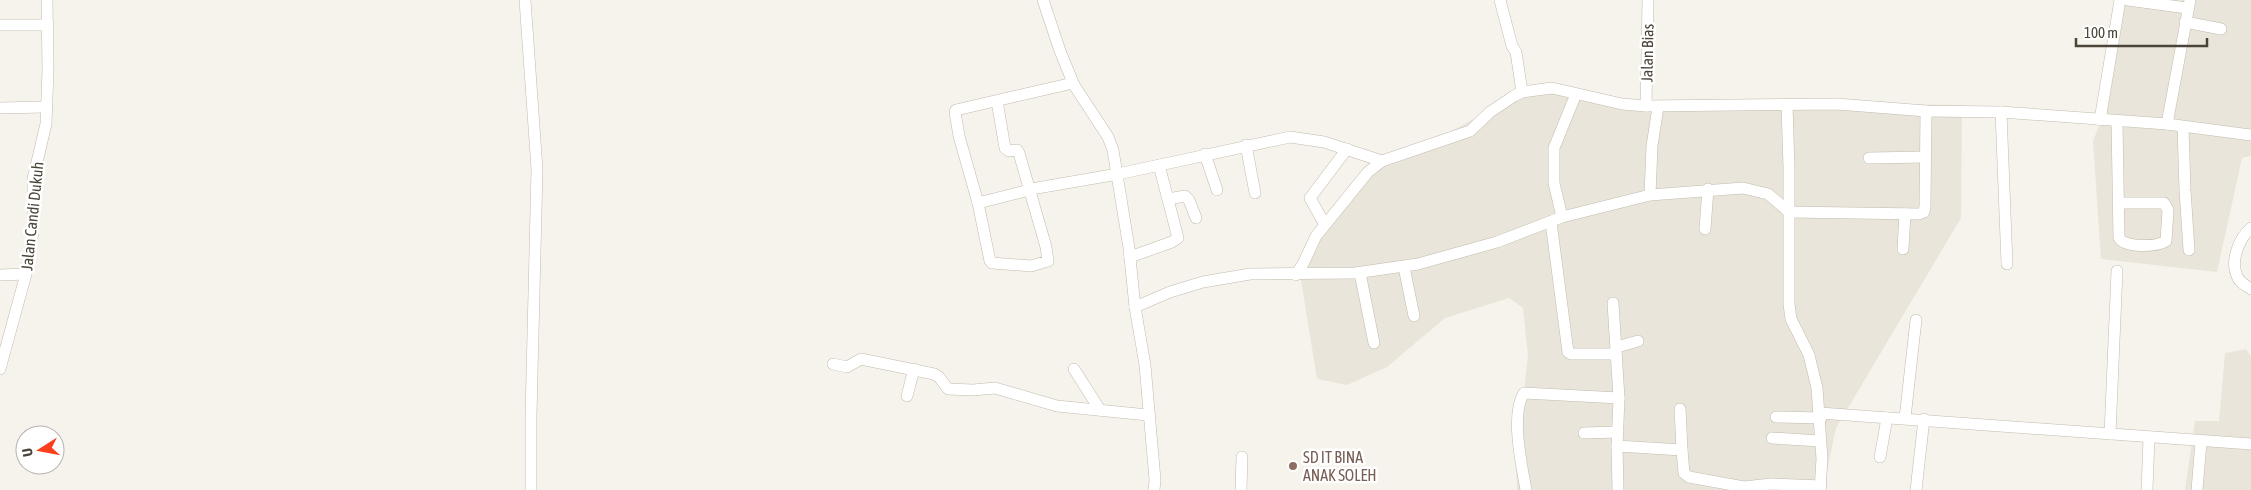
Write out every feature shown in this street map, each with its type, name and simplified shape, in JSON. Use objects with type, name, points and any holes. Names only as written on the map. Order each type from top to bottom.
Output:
[{"type":"street","name":"Jalan Candi Dukuh","points":[[0,369],[26,274],[33,232],[33,179],[46,124],[45,106],[48,70],[47,0]]},
{"type":"street","points":[[525,0],[538,169],[531,416],[531,490]]},
{"type":"street","points":[[1043,0],[1060,52],[1073,83],[1108,137],[1118,174],[1135,307],[1145,366],[1154,465],[1154,490]]},
{"type":"street","points":[[1500,0],[1512,46],[1516,52],[1522,92]]},
{"type":"street","name":"Jalan Bias","points":[[1648,0],[1652,106],[1650,195]]},
{"type":"street","points":[[2100,120],[2120,0]]},
{"type":"street","points":[[2128,0],[2189,4],[2167,124]]},
{"type":"street","points":[[2185,22],[2221,29]]},
{"type":"street","points":[[0,25],[48,25]]},
{"type":"street","points":[[997,101],[1005,148],[1008,151],[1017,150],[1019,152],[1048,256],[1046,263],[1038,265],[992,263],[990,261],[978,203],[959,136],[955,112],[997,101],[1073,83]]},
{"type":"street","points":[[1296,275],[1316,236],[1368,172],[1382,161],[1470,130],[1490,112],[1522,92],[1552,88],[1622,104],[1652,106],[1837,104],[1926,111],[2001,112],[2117,122],[2167,124],[2251,135]]},
{"type":"street","points":[[1576,94],[1554,148],[1556,219],[1568,352],[1571,354],[1617,351],[1638,341]]},
{"type":"street","points":[[1680,410],[1684,473],[1686,476],[1744,489],[1771,484],[1820,488],[1821,416],[1817,388],[1809,355],[1791,319],[1789,304],[1787,105]]},
{"type":"street","points":[[0,108],[45,106]]},
{"type":"street","points":[[1135,307],[1170,292],[1203,282],[1250,274],[1360,273],[1404,266],[1467,252],[1556,219],[1650,195],[1708,189],[1744,188],[1768,194],[1789,212],[1919,214],[1924,212],[1926,111]]},
{"type":"street","points":[[2001,112],[2007,264]]},
{"type":"street","points":[[2117,122],[2118,203],[2119,238],[2122,243],[2128,245],[2158,245],[2166,241],[2168,210],[2164,202],[2118,203]]},
{"type":"street","points":[[2183,127],[2189,250]]},
{"type":"street","points":[[978,203],[1029,190],[1118,174],[1290,137],[1324,142],[1382,161]]},
{"type":"street","points":[[1246,145],[1255,193]]},
{"type":"street","points":[[1325,225],[1310,198],[1347,149]]},
{"type":"street","points":[[1205,154],[1217,190]]},
{"type":"street","points":[[1869,158],[1925,157]]},
{"type":"street","points":[[1130,257],[1172,242],[1178,238],[1159,165]]},
{"type":"street","points":[[1705,229],[1708,189]]},
{"type":"street","points":[[1168,199],[1185,196],[1189,200],[1196,218]]},
{"type":"street","points":[[1903,249],[1905,214]]},
{"type":"street","points":[[2251,228],[2242,238],[2235,269],[2241,282],[2251,289]]},
{"type":"street","points":[[1404,266],[1414,316]]},
{"type":"street","points":[[2110,434],[2117,271]]},
{"type":"street","points":[[1360,273],[1374,343]]},
{"type":"street","points":[[0,275],[26,274]]},
{"type":"street","points":[[1612,303],[1619,398],[1618,490]]},
{"type":"street","points":[[1905,418],[1916,320]]},
{"type":"street","points":[[833,364],[847,366],[861,359],[914,369],[939,377],[948,389],[973,390],[996,388],[1057,406],[1148,415]]},
{"type":"street","points":[[907,396],[914,369]]},
{"type":"street","points":[[1074,369],[1100,410]]},
{"type":"street","points":[[1526,490],[1517,444],[1519,416],[1524,393],[1619,398]]},
{"type":"street","points":[[1776,417],[1821,416],[1924,419],[2201,442],[2251,444]]},
{"type":"street","points":[[1880,457],[1888,418]]},
{"type":"street","points":[[1916,490],[1924,419]]},
{"type":"street","points":[[1584,433],[1618,432]]},
{"type":"street","points":[[1772,438],[1820,441]]},
{"type":"street","points":[[2147,490],[2149,438]]},
{"type":"street","points":[[2197,490],[2201,442]]},
{"type":"street","points":[[1617,446],[1682,450]]},
{"type":"street","points":[[1241,490],[1242,457]]},
{"type":"shaded area","points":[[2124,0],[2251,0],[2251,156],[2242,158],[2217,272],[2101,259],[2093,141],[2101,121]]},
{"type":"shaded area","points":[[1538,84],[1627,100],[1962,105],[1961,218],[1836,428],[1823,490],[1517,490],[1516,467],[1528,355],[1523,308],[1509,298],[1445,318],[1387,367],[1347,385],[1317,379],[1301,280],[1314,247],[1372,175],[1384,164],[1404,157]]},
{"type":"shaded area","points":[[2246,349],[2251,357],[2251,490],[2185,490],[2195,421],[2219,421],[2225,353]]},
{"type":"place","name":"SD IT BINA ANAK SOLEH","points":[[1293,466]]}]
